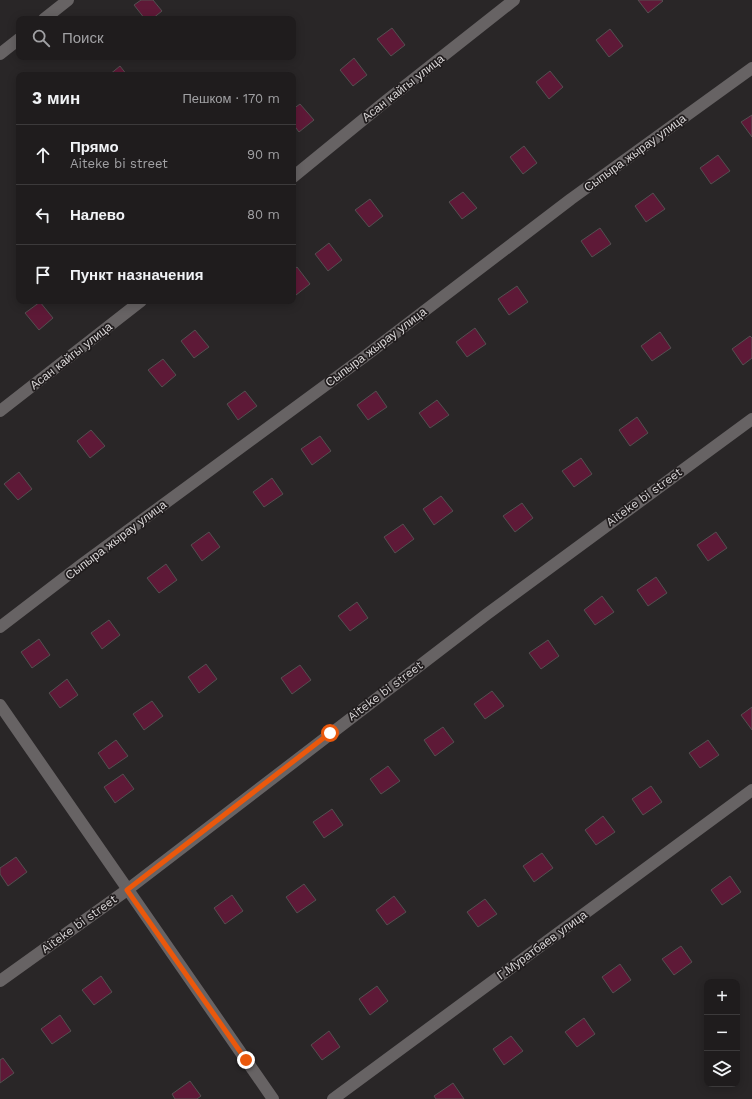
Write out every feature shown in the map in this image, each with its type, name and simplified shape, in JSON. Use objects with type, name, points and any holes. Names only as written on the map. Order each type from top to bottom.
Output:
[{"type":"street","points":[[48,16],[68,0]]},
{"type":"street","name":"Асан кайгы улица","points":[[296,175],[514,0]]},
{"type":"street","points":[[0,54],[16,41]]},
{"type":"street","name":"Сыпыра жырау улица","points":[[0,627],[93,556],[364,357],[571,200],[752,68]]},
{"type":"street","name":"Асан кайгы улица","points":[[0,411],[137,304]]},
{"type":"street","name":"Aiteke bi street","points":[[0,980],[127,890],[487,614],[752,419]]},
{"type":"street","points":[[0,705],[273,1099]]},
{"type":"street","name":"Г.Муратбаев улица","points":[[333,1099],[752,790]]},
{"type":"building","points":[[141,0],[153,0],[162,11],[156,16],[143,16],[134,5]]},
{"type":"building","points":[[638,0],[662,0],[663,1],[648,13]]},
{"type":"building","points":[[392,28],[405,45],[391,56],[377,39]]},
{"type":"building","points":[[610,29],[623,46],[609,57],[596,40]]},
{"type":"building","points":[[354,58],[367,75],[353,86],[340,70]]},
{"type":"building","points":[[120,66],[125,72],[113,72]]},
{"type":"building","points":[[550,71],[563,87],[549,99],[536,82]]},
{"type":"building","points":[[300,104],[314,120],[299,132],[296,128],[296,107]]},
{"type":"building","points":[[752,115],[752,137],[741,122]]},
{"type":"building","points":[[524,146],[537,163],[523,174],[510,157]]},
{"type":"building","points":[[718,155],[730,171],[711,184],[700,168]]},
{"type":"building","points":[[463,192],[477,208],[462,219],[449,202]]},
{"type":"building","points":[[653,193],[665,209],[646,222],[635,206]]},
{"type":"building","points":[[370,199],[383,216],[369,227],[355,210]]},
{"type":"building","points":[[600,228],[611,244],[592,257],[581,241]]},
{"type":"building","points":[[329,243],[342,260],[328,271],[315,254]]},
{"type":"building","points":[[297,267],[310,284],[296,295]]},
{"type":"building","points":[[517,286],[528,302],[509,315],[498,299]]},
{"type":"building","points":[[37,304],[42,304],[53,318],[39,330],[25,313]]},
{"type":"building","points":[[475,328],[486,344],[467,357],[456,342]]},
{"type":"building","points":[[195,330],[209,347],[194,358],[181,341]]},
{"type":"building","points":[[660,332],[671,348],[652,361],[641,346]]},
{"type":"building","points":[[750,336],[752,338],[752,358],[743,365],[732,349]]},
{"type":"building","points":[[163,359],[176,375],[162,387],[148,370]]},
{"type":"building","points":[[245,391],[257,406],[238,420],[227,404]]},
{"type":"building","points":[[376,391],[387,407],[368,420],[357,405]]},
{"type":"building","points":[[437,400],[449,415],[430,428],[419,413]]},
{"type":"building","points":[[637,417],[648,433],[630,446],[619,430]]},
{"type":"building","points":[[91,430],[105,446],[90,458],[77,441]]},
{"type":"building","points":[[320,436],[331,451],[312,465],[301,449]]},
{"type":"building","points":[[581,458],[592,474],[574,487],[562,471]]},
{"type":"building","points":[[19,472],[32,489],[18,500],[4,484]]},
{"type":"building","points":[[272,478],[283,494],[264,507],[253,492]]},
{"type":"building","points":[[441,496],[453,511],[434,525],[423,509]]},
{"type":"building","points":[[522,503],[533,518],[515,532],[503,516]]},
{"type":"building","points":[[403,524],[414,539],[395,553],[384,537]]},
{"type":"building","points":[[209,532],[220,547],[202,561],[191,545]]},
{"type":"building","points":[[716,532],[727,548],[708,561],[697,545]]},
{"type":"building","points":[[166,564],[177,580],[159,593],[147,578]]},
{"type":"building","points":[[656,577],[667,593],[648,606],[637,590]]},
{"type":"building","points":[[602,596],[614,612],[595,625],[584,610]]},
{"type":"building","points":[[357,602],[368,618],[350,631],[338,616]]},
{"type":"building","points":[[109,620],[120,635],[102,649],[91,633]]},
{"type":"building","points":[[39,639],[50,655],[32,668],[21,652]]},
{"type":"building","points":[[548,640],[559,656],[541,669],[529,653]]},
{"type":"building","points":[[206,664],[217,679],[199,693],[188,677]]},
{"type":"building","points":[[300,665],[311,680],[292,694],[281,678]]},
{"type":"building","points":[[67,679],[78,695],[60,708],[49,693]]},
{"type":"building","points":[[492,691],[504,706],[485,719],[474,704]]},
{"type":"building","points":[[152,701],[163,716],[144,730],[133,714]]},
{"type":"building","points":[[752,707],[752,730],[741,715]]},
{"type":"building","points":[[443,727],[454,742],[435,756],[424,740]]},
{"type":"building","points":[[116,740],[128,756],[109,769],[98,753]]},
{"type":"building","points":[[708,740],[719,755],[700,768],[689,753]]},
{"type":"building","points":[[388,766],[400,781],[381,794],[370,779]]},
{"type":"building","points":[[123,774],[134,789],[115,803],[104,787]]},
{"type":"building","points":[[651,786],[662,802],[643,815],[632,799]]},
{"type":"building","points":[[332,809],[343,825],[324,838],[313,822]]},
{"type":"building","points":[[603,816],[615,832],[596,845],[585,830]]},
{"type":"building","points":[[542,853],[553,868],[534,882],[523,866]]},
{"type":"building","points":[[16,857],[27,872],[8,886],[0,874],[0,868]]},
{"type":"building","points":[[730,876],[741,892],[722,905],[711,890]]},
{"type":"building","points":[[304,884],[316,900],[297,913],[286,897]]},
{"type":"building","points":[[232,895],[243,911],[225,924],[214,908]]},
{"type":"building","points":[[394,896],[406,912],[387,925],[376,910]]},
{"type":"building","points":[[485,899],[497,914],[478,927],[467,912]]},
{"type":"building","points":[[681,946],[692,962],[674,975],[662,959]]},
{"type":"building","points":[[620,964],[631,980],[613,993],[602,977]]},
{"type":"building","points":[[101,976],[112,992],[94,1005],[82,990]]},
{"type":"building","points":[[377,986],[388,1001],[370,1015],[359,999]]},
{"type":"building","points":[[60,1015],[71,1031],[52,1044],[41,1029]]},
{"type":"building","points":[[584,1018],[595,1034],[577,1047],[565,1032]]},
{"type":"building","points":[[329,1031],[340,1047],[322,1060],[311,1045]]},
{"type":"building","points":[[511,1036],[523,1051],[504,1065],[493,1049]]},
{"type":"building","points":[[3,1058],[14,1073],[0,1083],[0,1060]]},
{"type":"building","points":[[190,1081],[201,1096],[197,1099],[175,1099],[172,1094]]},
{"type":"building","points":[[453,1083],[464,1099],[436,1099],[434,1096]]},
{"type":"route","points":[[246,1060],[127,890],[330,733]]}]
